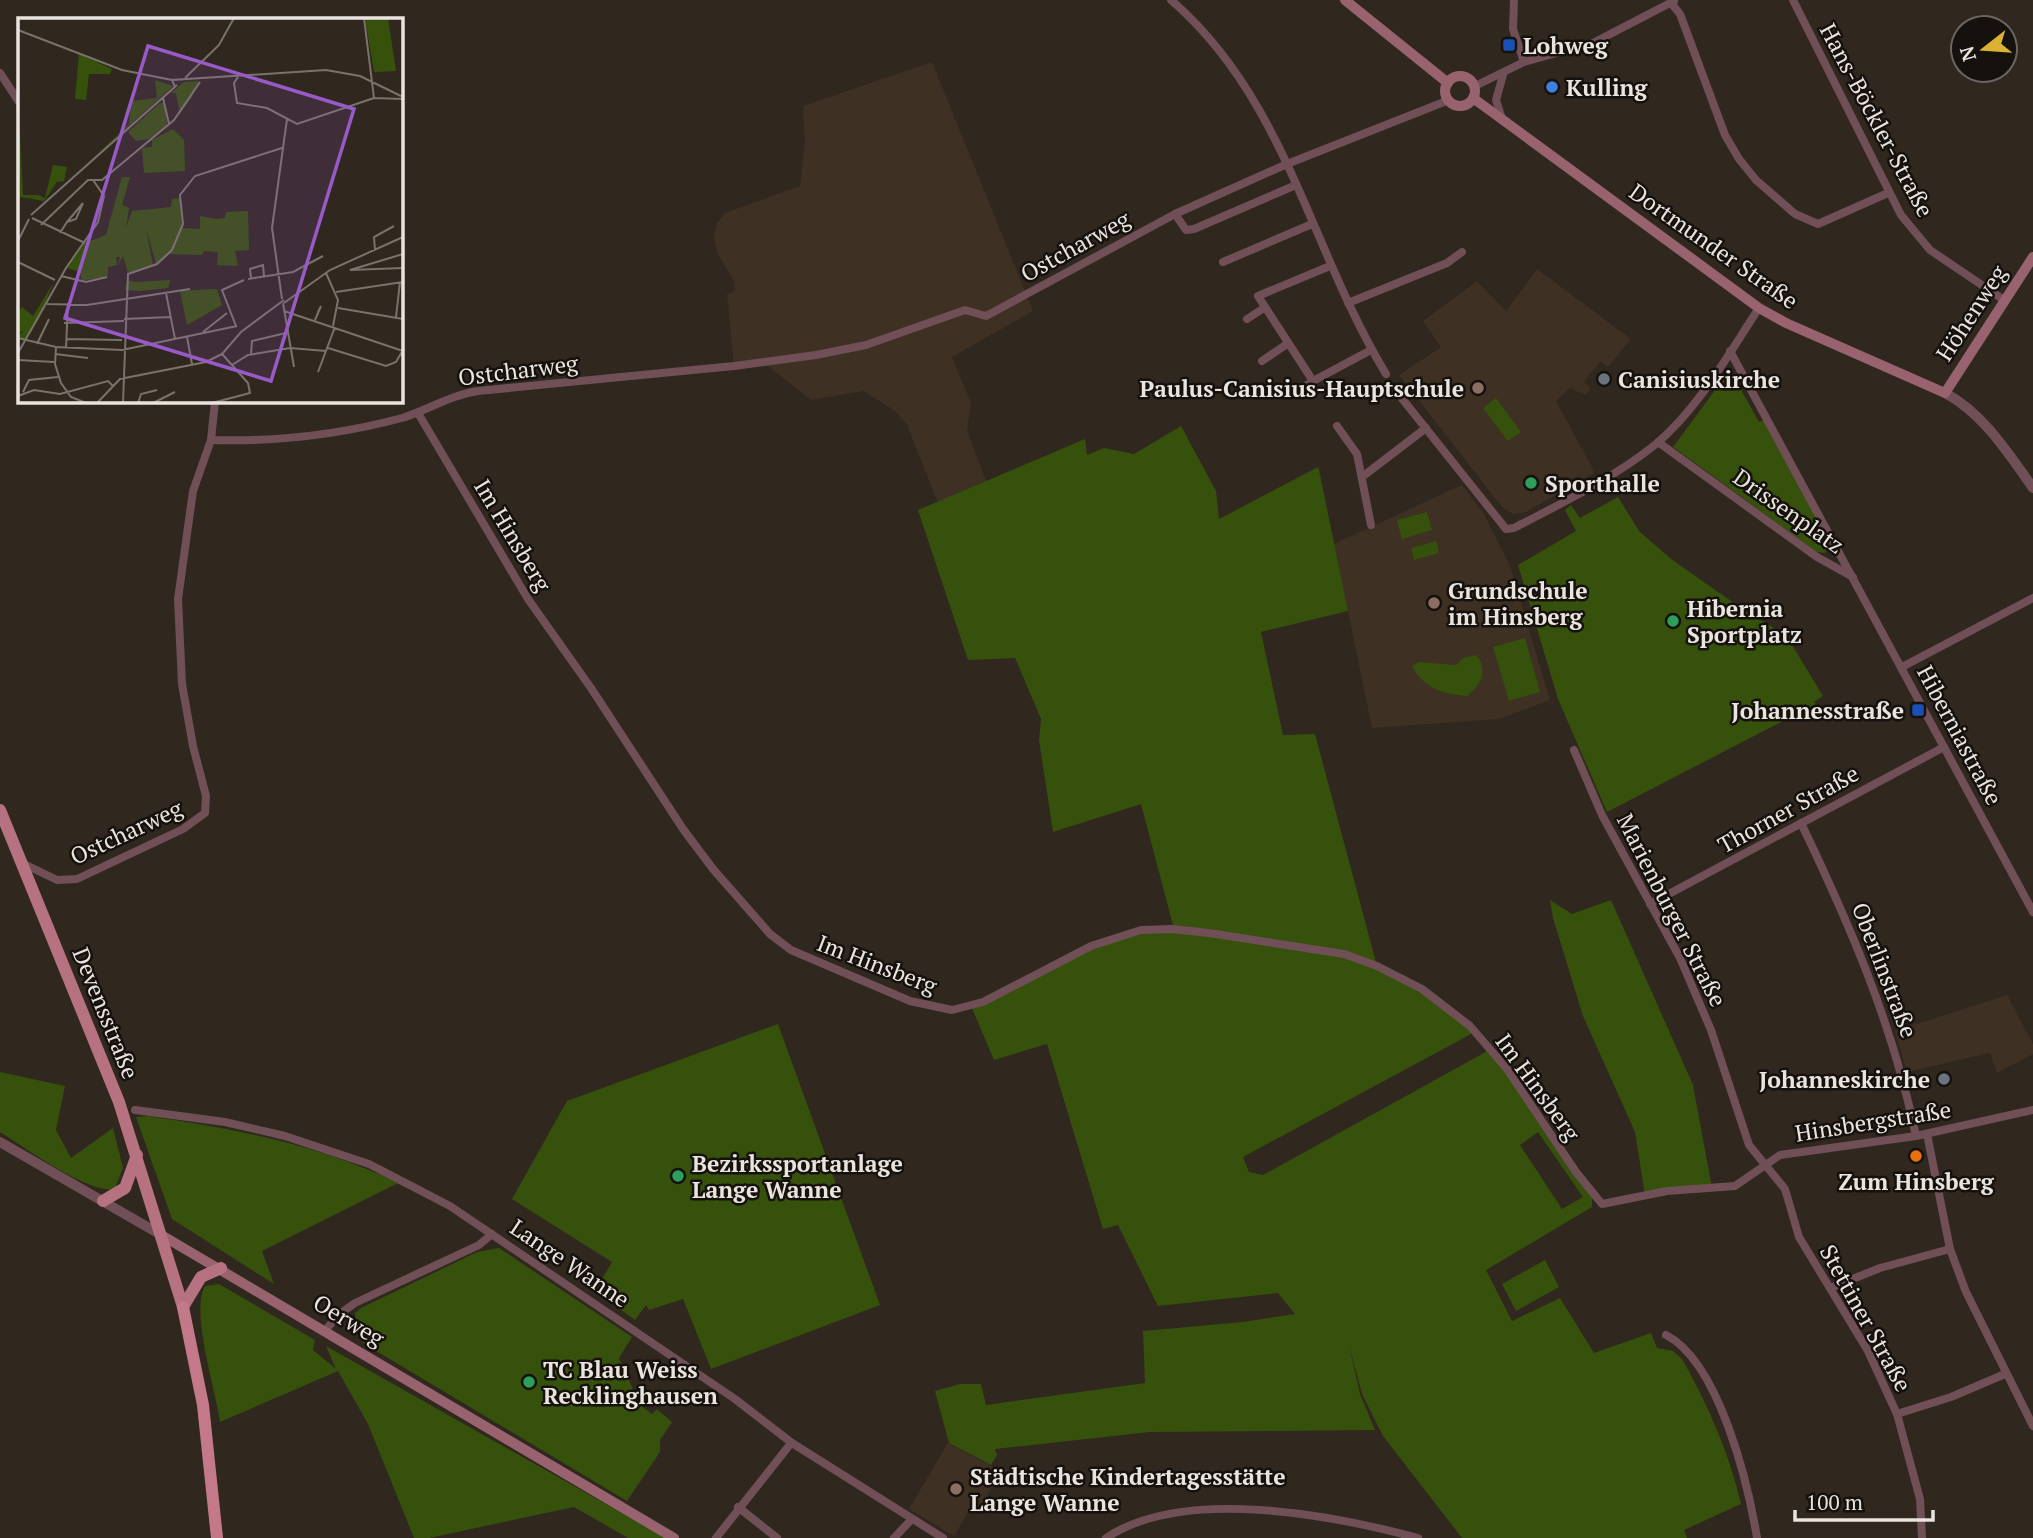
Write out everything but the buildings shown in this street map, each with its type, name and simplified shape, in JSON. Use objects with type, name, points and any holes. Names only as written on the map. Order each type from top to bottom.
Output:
[{"type":"highway","points":[[183,1307],[203,1405],[216,1538]]},
{"type":"main road","points":[[1345,0],[1448,83]]},
{"type":"main road","points":[[1462,76],[1475,86],[1473,98],[1462,105],[1449,100],[1446,94],[1448,83],[1462,76]]},
{"type":"main road","name":"Dortmunder Straße","points":[[1473,98],[1759,308],[1786,323],[1945,393]]},
{"type":"main road","name":"Höhenweg","points":[[1945,393],[2033,257]]},
{"type":"main road","name":"Devensstraße","points":[[0,810],[87,1020],[137,1155],[183,1307]]},
{"type":"main road","points":[[103,1201],[125,1188],[137,1155]]},
{"type":"main road","name":"Oerweg","points":[[163,1236],[674,1538]]},
{"type":"main road","points":[[183,1307],[201,1277],[221,1268]]},
{"type":"street","points":[[1171,0],[1213,41],[1243,79],[1287,164],[1330,266],[1371,350],[1386,374]]},
{"type":"street","points":[[1514,0],[1513,29],[1524,62]]},
{"type":"street","name":"Hans-Böckler-Straße","points":[[1793,0],[1901,215],[1930,250],[2004,300]]},
{"type":"street","points":[[1475,86],[1503,75],[1524,62],[1593,43],[1673,1],[1687,30],[1725,135],[1756,180],[1796,214],[1818,224],[1888,193]]},
{"type":"street","points":[[0,73],[18,100]]},
{"type":"street","points":[[1503,75],[1496,100],[1503,122]]},
{"type":"street","name":"Ostcharweg","points":[[22,863],[57,880],[77,879],[183,829],[205,813],[206,796],[193,746],[182,684],[177,610],[193,491],[211,440],[252,440],[335,431],[418,413],[463,393],[734,366],[816,355],[866,345],[965,310],[986,316],[1175,214],[1287,164],[1449,100]]},
{"type":"street","points":[[1175,214],[1186,230],[1194,229],[1296,185]]},
{"type":"street","points":[[1223,262],[1312,224]]},
{"type":"street","points":[[1348,303],[1447,263],[1462,252]]},
{"type":"street","points":[[1313,381],[1258,296],[1330,266]]},
{"type":"street","points":[[1247,319],[1264,308]]},
{"type":"street","points":[[1400,396],[1506,528],[1514,528],[1623,468],[1658,442],[1692,405],[1759,308]]},
{"type":"street","points":[[1262,361],[1287,344]]},
{"type":"street","points":[[1293,394],[1371,350]]},
{"type":"street","name":"Drissenplatz","points":[[1730,351],[1853,577]]},
{"type":"street","name":"Dortmunder Straße","points":[[1945,393],[1956,399],[1985,426],[2033,488]]},
{"type":"street","points":[[211,440],[215,402]]},
{"type":"street","name":"Im Hinsberg","points":[[418,413],[528,599],[591,688],[683,829],[746,906],[791,950],[910,1001],[952,1010],[983,1002],[1091,946],[1141,930],[1172,929],[1209,933],[1344,954],[1377,966],[1422,989],[1470,1026],[1507,1069],[1546,1129],[1602,1204]]},
{"type":"street","points":[[1337,426],[1357,454],[1371,525]]},
{"type":"street","points":[[1362,477],[1426,428]]},
{"type":"street","name":"Drissenplatz","points":[[1658,442],[1817,557],[1853,577]]},
{"type":"street","name":"Hiberniastraße","points":[[1853,577],[2033,912]]},
{"type":"street","points":[[1902,667],[2033,598]]},
{"type":"street","name":"Thorner Straße","points":[[1650,904],[1944,747]]},
{"type":"street","name":"Marienburger Straße","points":[[1574,750],[1602,815],[1680,958],[1711,1030],[1749,1145],[1766,1165]]},
{"type":"street","name":"Oberlinstraße","points":[[1801,823],[1875,989],[1897,1052],[1916,1136]]},
{"type":"street","name":"Lange Wanne","points":[[135,1110],[225,1122],[285,1136],[357,1160],[450,1206],[734,1399],[792,1443],[943,1538]]},
{"type":"street","name":"Hinsbergstraße","points":[[1602,1204],[1667,1191],[1735,1186],[1780,1155],[1916,1136],[2033,1110]]},
{"type":"street","points":[[1927,1134],[1950,1249],[1966,1292],[2033,1426]]},
{"type":"street","name":"Oerweg","points":[[0,1142],[163,1236]]},
{"type":"street","name":"Stettiner Straße","points":[[1766,1165],[1785,1189],[1799,1237],[1868,1351],[1897,1415],[1920,1499],[1922,1538]]},
{"type":"street","points":[[325,1331],[337,1316],[355,1303],[479,1245],[492,1234]]},
{"type":"street","points":[[1830,1288],[1880,1268],[1950,1249]]},
{"type":"street","points":[[1665,1335],[1677,1341],[1690,1355],[1728,1427],[1743,1470],[1757,1538]]},
{"type":"street","points":[[1897,1415],[1951,1397],[2005,1374]]},
{"type":"street","points":[[716,1538],[788,1447]]},
{"type":"street","points":[[738,1507],[778,1538]]},
{"type":"street","points":[[1106,1538],[1120,1529],[1172,1513],[1223,1510],[1306,1514],[1418,1538]]},
{"type":"street","points":[[894,1538],[912,1519]]},
{"type":"shaded area","points":[[932,62],[1033,311],[952,357],[971,403],[967,431],[987,483],[938,503],[907,425],[895,411],[864,391],[811,400],[764,363],[734,366],[727,294],[734,292],[735,283],[717,252],[714,235],[717,223],[725,213],[800,186],[805,144],[803,106]]},
{"type":"shaded area","name":"Paulus-Canisius-Hauptschule","points":[[1537,269],[1631,339],[1608,367],[1601,361],[1589,375],[1584,382],[1591,389],[1585,395],[1570,388],[1556,401],[1595,473],[1526,512],[1513,514],[1502,507],[1399,375],[1441,347],[1423,321],[1477,281],[1506,311]]},
{"type":"shaded area","name":"Grundschule im Hinsberg","points":[[1462,485],[1484,514],[1510,566],[1550,700],[1499,719],[1372,728],[1334,544]]},
{"type":"shaded area","points":[[2007,995],[2033,1044],[2033,1054],[1997,1073],[1990,1053],[1907,1072],[1895,1031]]},
{"type":"shaded area","name":"Städtische Kindertagesstätte Lange Wanne","points":[[948,1443],[1001,1471],[978,1511],[971,1507],[954,1536],[909,1509]]},
{"type":"green space","points":[[1730,370],[1759,422],[1764,420],[1830,543],[1825,553],[1817,552],[1673,447]]},
{"type":"green space","points":[[1496,398],[1521,432],[1508,441],[1483,408]]},
{"type":"green space","points":[[1181,426],[1216,491],[1219,519],[1318,467],[1348,611],[1261,632],[1283,735],[1315,734],[1377,966],[1422,989],[1473,1033],[1243,1157],[1249,1172],[1263,1175],[1491,1049],[1592,1192],[1592,1207],[1486,1270],[1512,1321],[1560,1298],[1594,1353],[1651,1333],[1657,1348],[1673,1351],[1682,1359],[1717,1429],[1741,1504],[1684,1530],[1687,1538],[1462,1538],[1383,1436],[1362,1394],[1349,1345],[1360,1394],[1375,1430],[1150,1432],[995,1449],[997,1455],[991,1465],[949,1443],[935,1391],[960,1384],[981,1384],[986,1405],[1145,1383],[1143,1331],[1243,1322],[1295,1314],[1278,1293],[1158,1306],[1118,1225],[1103,1229],[1047,1044],[994,1060],[971,1006],[1122,935],[1174,929],[1141,804],[1053,832],[1039,740],[1041,719],[1015,658],[968,660],[918,510],[1085,439],[1087,455],[1104,448],[1134,454]],"holes":[[[1538,1132],[1583,1197],[1562,1209],[1520,1145]]]},
{"type":"green space","name":"Hibernia Sportplatz","points":[[1618,497],[1639,531],[1671,559],[1744,610],[1786,635],[1823,696],[1814,702],[1816,704],[1607,812],[1558,699],[1518,565],[1576,531],[1565,510],[1571,505],[1580,518]]},
{"type":"green space","points":[[1427,512],[1432,530],[1402,539],[1397,520]]},
{"type":"green space","points":[[1436,541],[1439,553],[1414,560],[1411,548]]},
{"type":"green space","points":[[1525,638],[1540,692],[1509,701],[1493,647]]},
{"type":"green space","points":[[1476,655],[1482,666],[1482,677],[1467,696],[1435,689],[1422,680],[1412,666],[1419,662],[1456,665],[1463,658]]},
{"type":"green space","points":[[1550,900],[1572,914],[1611,900],[1693,1085],[1712,1188],[1645,1195],[1635,1132],[1583,1016]]},
{"type":"green space","name":"Bezirkssportanlage Lange Wanne","points":[[778,1024],[880,1305],[711,1369],[683,1299],[649,1310],[646,1305],[635,1320],[595,1291],[612,1262],[512,1199],[567,1101]]},
{"type":"green space","points":[[0,1072],[65,1086],[56,1130],[71,1158],[113,1128],[123,1168],[116,1186],[118,1189],[106,1189],[75,1178],[0,1132]]},
{"type":"green space","points":[[147,1116],[211,1126],[307,1148],[398,1183],[262,1251],[274,1284],[172,1219],[136,1117]]},
{"type":"green space","name":"TC Blau Weiss Recklinghausen","points":[[499,1248],[632,1337],[619,1358],[640,1405],[652,1414],[657,1409],[672,1422],[660,1440],[660,1452],[627,1501],[363,1343],[356,1327],[355,1313],[361,1308],[477,1252]]},
{"type":"green space","points":[[1545,1260],[1559,1287],[1516,1311],[1502,1284]]},
{"type":"green space","points":[[219,1284],[315,1340],[313,1350],[336,1369],[326,1346],[666,1538],[628,1538],[574,1507],[429,1538],[414,1538],[368,1424],[338,1371],[220,1422],[200,1314],[205,1286]]},
{"type":"place","name":"Lohweg","points":[[1509,45]]},
{"type":"place","name":"Kulling","points":[[1552,87]]},
{"type":"place","name":"Canisiuskirche","points":[[1604,379]]},
{"type":"place","name":"Paulus-Canisius-Hauptschule","points":[[1478,388]]},
{"type":"place","name":"Sporthalle","points":[[1531,483]]},
{"type":"place","name":"Grundschule im Hinsberg","points":[[1434,603]]},
{"type":"place","name":"Hibernia Sportplatz","points":[[1673,621]]},
{"type":"place","name":"Johannesstraße","points":[[1918,710]]},
{"type":"place","name":"Johanneskirche","points":[[1944,1079]]},
{"type":"place","name":"Zum Hinsberg","points":[[1916,1156]]},
{"type":"place","name":"Bezirkssportanlage Lange Wanne","points":[[678,1176]]},
{"type":"place","name":"TC Blau Weiss Recklinghausen","points":[[529,1382]]},
{"type":"place","name":"Städtische Kindertagesstätte Lange Wanne","points":[[956,1489]]}]
